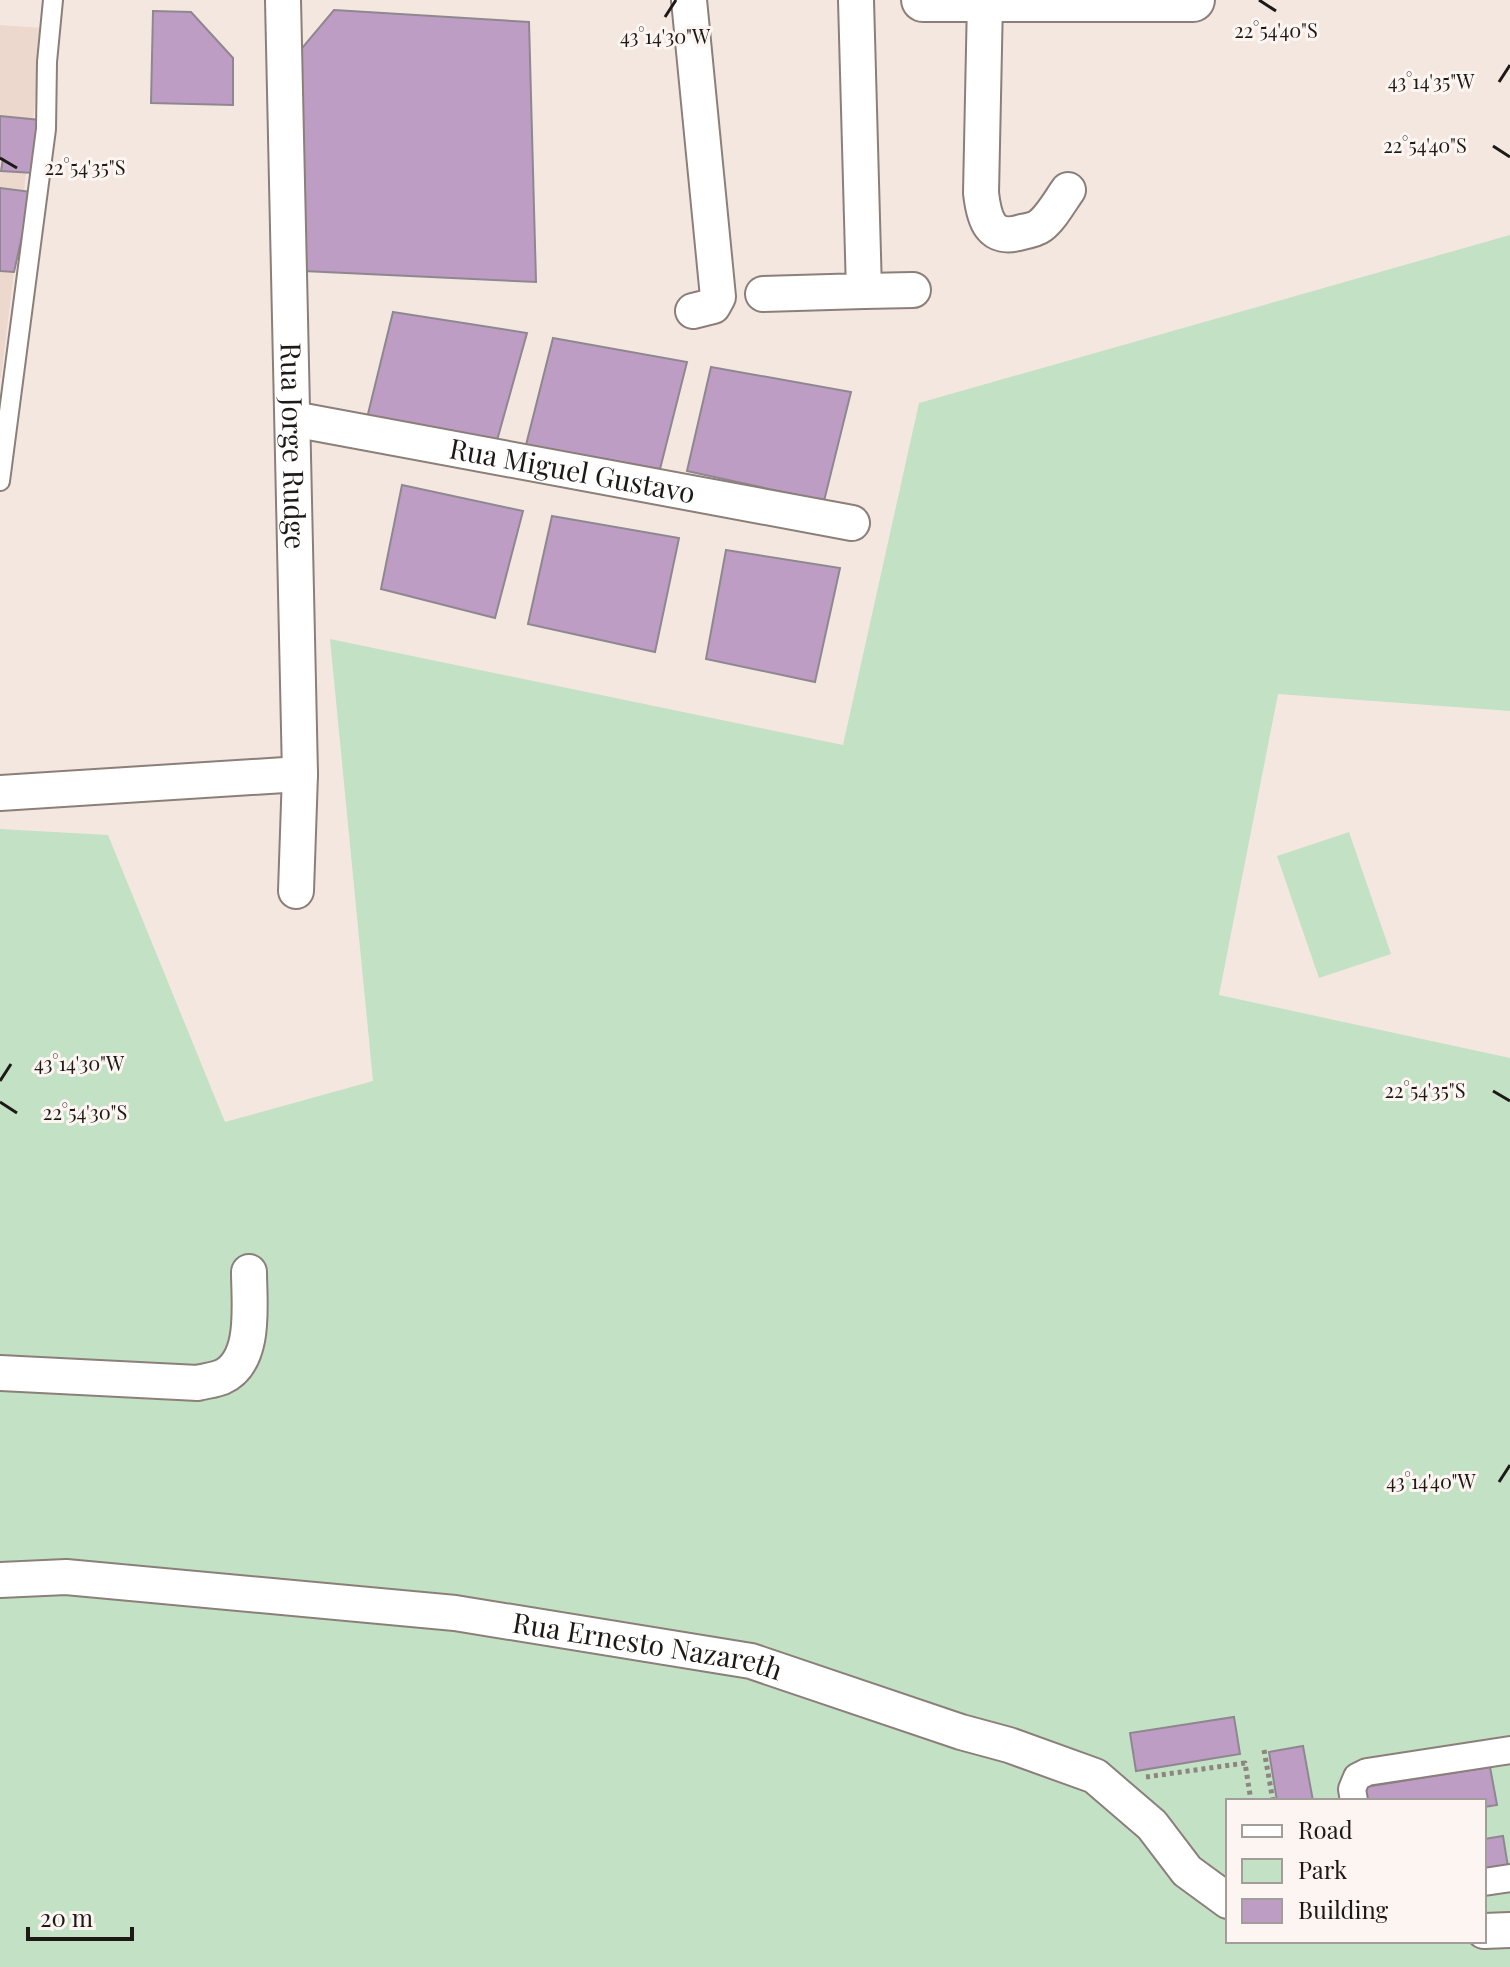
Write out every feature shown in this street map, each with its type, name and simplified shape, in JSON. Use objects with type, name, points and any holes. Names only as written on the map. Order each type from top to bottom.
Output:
[{"type":"street","name":"Rua Jorge Rudge","points":[[283,0],[300,774],[296,891]]},
{"type":"street","points":[[689,0],[718,297],[713,306],[693,311]]},
{"type":"street","points":[[856,0],[864,291]]},
{"type":"street","points":[[923,0],[1193,0]]},
{"type":"street","points":[[985,1],[981,193],[984,216],[992,229],[1005,235],[1020,233],[1041,226],[1068,190]]},
{"type":"street","points":[[763,294],[913,290]]},
{"type":"street","name":"Rua Miguel Gustavo","points":[[293,419],[852,523]]},
{"type":"street","points":[[0,793],[300,774]]},
{"type":"street","points":[[0,1373],[198,1383],[225,1376],[241,1357],[250,1334],[249,1272]]},
{"type":"street","name":"Rua Ernesto Nazareth","points":[[0,1580],[80,1578],[455,1613],[751,1661],[1095,1776],[1152,1825],[1187,1871],[1226,1900]]},
{"type":"street","points":[[1354,1799],[1352,1789],[1357,1777],[1367,1772],[1509,1756]]},
{"type":"street","points":[[1486,1882],[1510,1878]]},
{"type":"street","points":[[1486,1931],[1510,1930]]},
{"type":"lane","points":[[0,481],[46,129],[47,62],[53,0]]},
{"type":"path","points":[[1264,1750],[1273,1799]]},
{"type":"path","points":[[1137,1778],[1245,1763],[1251,1799]]},
{"type":"shaded area","points":[[0,25],[44,28],[1,378],[0,378]]},
{"type":"green space","points":[[1510,235],[1510,711],[1278,694],[1219,995],[1510,1058],[1510,1967],[0,1967],[0,829],[108,835],[225,1122],[373,1081],[330,639],[843,745],[919,403]]},
{"type":"green space","points":[[1349,832],[1391,954],[1319,978],[1277,856]]},
{"type":"building","points":[[334,10],[529,22],[536,282],[304,271],[297,54]]},
{"type":"building","points":[[153,11],[191,12],[233,58],[233,105],[151,103]]},
{"type":"building","points":[[0,116],[40,120],[34,173],[1,171]]},
{"type":"building","points":[[0,188],[32,192],[14,272],[0,271]]},
{"type":"building","points":[[393,312],[527,333],[496,444],[367,418]]},
{"type":"building","points":[[553,338],[687,362],[660,469],[526,445]]},
{"type":"building","points":[[711,367],[851,392],[824,501],[687,471]]},
{"type":"building","points":[[402,485],[523,511],[495,618],[381,589]]},
{"type":"building","points":[[552,516],[679,538],[655,652],[528,624]]},
{"type":"building","points":[[726,550],[840,568],[815,682],[706,659]]},
{"type":"building","points":[[1234,1717],[1240,1754],[1136,1771],[1130,1733]]},
{"type":"building","points":[[1303,1746],[1313,1799],[1277,1799],[1269,1752]]},
{"type":"building","points":[[1490,1767],[1497,1805],[1486,1807],[1486,1799],[1367,1799],[1365,1787]]},
{"type":"building","points":[[1503,1836],[1509,1873],[1486,1877],[1486,1839]]}]
